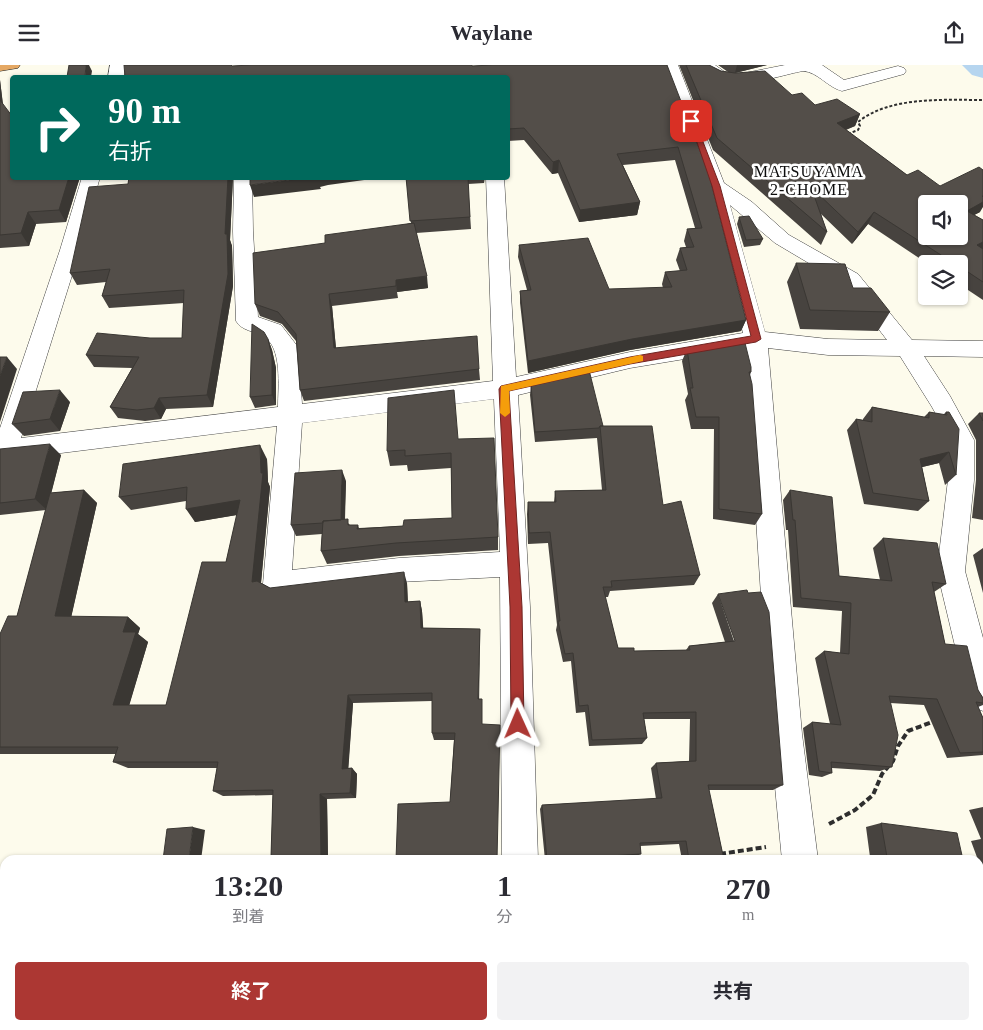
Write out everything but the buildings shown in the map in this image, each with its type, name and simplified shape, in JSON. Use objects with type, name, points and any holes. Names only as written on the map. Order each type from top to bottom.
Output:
[{"type":"highway","points":[[0,66],[12,65]]},
{"type":"street","points":[[670,65],[716,186],[756,339],[786,734],[799,851]]},
{"type":"street","points":[[704,65],[725,79],[735,80],[803,66],[814,67],[842,86],[898,71]]},
{"type":"street","points":[[90,180],[70,250],[3,450],[504,389],[630,360],[756,339],[828,347],[983,349]]},
{"type":"street","points":[[243,180],[241,215],[246,269],[247,321],[273,331],[286,347],[290,377],[290,414],[277,584],[399,570],[513,563]]},
{"type":"street","points":[[495,180],[513,563],[520,855]]},
{"type":"street","points":[[716,186],[745,206],[782,239],[852,279],[907,349],[942,402],[962,440],[961,480],[951,571],[983,697]]},
{"type":"path","points":[[843,136],[858,129],[860,126],[858,122],[863,116],[900,105],[940,99],[983,100]]},
{"type":"path","points":[[712,855],[799,851],[873,795],[882,774],[893,761],[898,746],[908,731],[937,720]]},
{"type":"waterway","points":[[977,65],[983,69]]},
{"type":"slow traffic","points":[[505,413],[504,389],[640,358]]},
{"type":"district","name":"MATSUYAMA 2-CHOME","points":[[809,180]]},
{"type":"route","points":[[518,724],[516,607],[504,389],[630,360],[756,339],[716,186],[691,121]]}]
